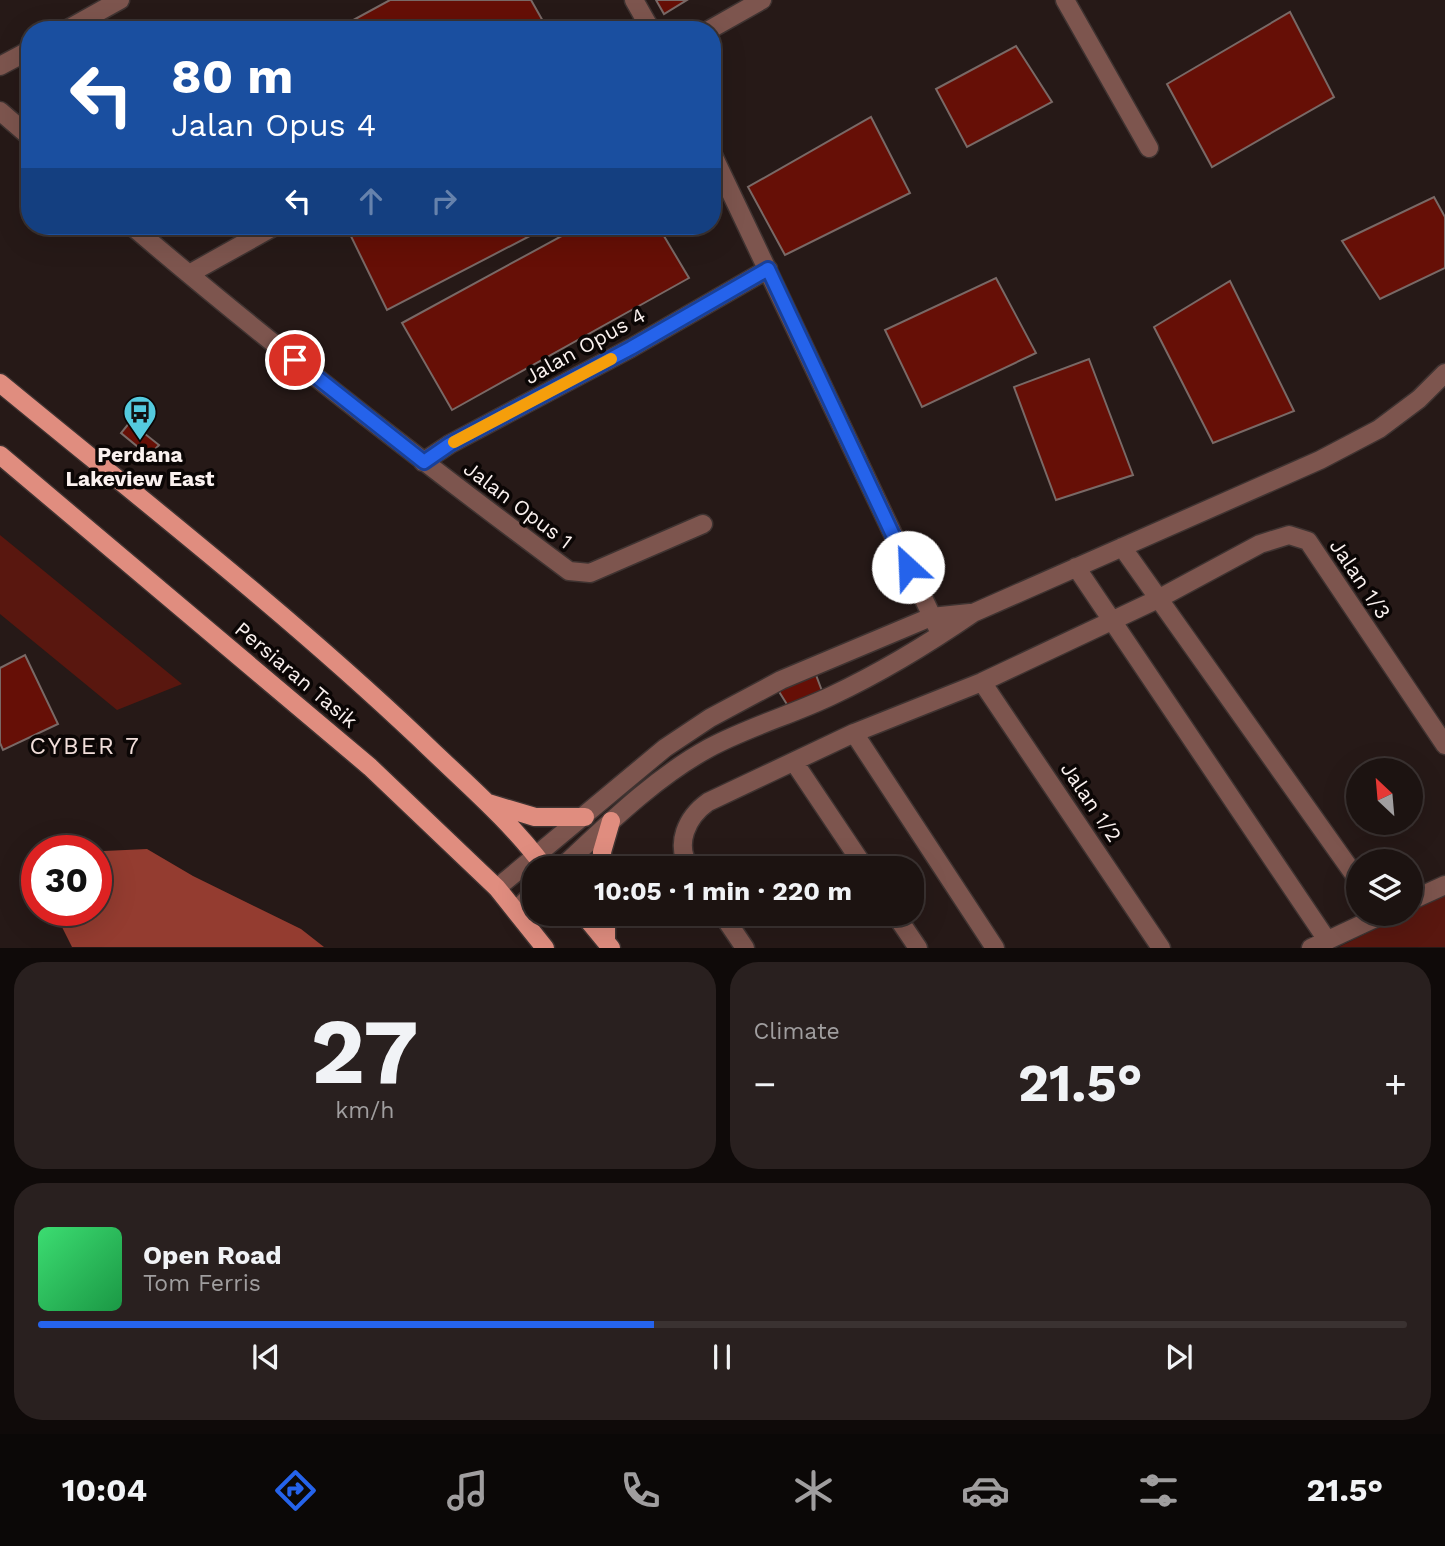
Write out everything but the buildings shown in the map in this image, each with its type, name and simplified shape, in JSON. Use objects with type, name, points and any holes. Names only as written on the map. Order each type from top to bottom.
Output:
[{"type":"main road","name":"Persiaran Tasik","points":[[0,383],[352,674],[485,802],[535,856]]},
{"type":"main road","name":"Persiaran Tasik","points":[[0,455],[370,767],[497,888],[545,947]]},
{"type":"main road","points":[[485,802],[548,819],[585,817]]},
{"type":"main road","points":[[602,856],[611,821]]},
{"type":"main road","points":[[593,926],[609,944]]},
{"type":"main road","points":[[607,926],[609,944]]},
{"type":"street","points":[[82,21],[120,0]]},
{"type":"street","points":[[634,0],[646,21]]},
{"type":"street","points":[[721,23],[762,0]]},
{"type":"street","points":[[1065,0],[1149,148]]},
{"type":"street","points":[[0,66],[21,55]]},
{"type":"street","points":[[0,111],[21,129]]},
{"type":"street","points":[[721,172],[940,635]]},
{"type":"street","name":"Jalan Opus 1","points":[[143,235],[424,462],[569,571],[590,573],[703,524]]},
{"type":"street","points":[[189,274],[259,235]]},
{"type":"street","name":"Jalan Opus 4","points":[[424,462],[450,444],[631,348],[768,269]]},
{"type":"street","points":[[574,856],[611,821],[678,767],[711,747],[832,695],[940,635],[973,613],[1320,460],[1367,435],[1419,398],[1445,373]]},
{"type":"street","name":"Jalan 1/3","points":[[1158,599],[1275,538],[1298,537],[1308,541],[1445,745]]},
{"type":"street","points":[[1122,547],[1346,863]]},
{"type":"street","points":[[1076,567],[1319,944],[1357,926]]},
{"type":"street","points":[[684,856],[683,836],[696,811],[708,802],[854,733],[982,682],[1158,599]]},
{"type":"street","points":[[545,856],[585,817],[665,748],[710,718],[781,680],[931,617],[973,613]]},
{"type":"street","points":[[863,645],[875,672]]},
{"type":"street","name":"Jalan 1/2","points":[[982,682],[1161,947]]},
{"type":"street","points":[[854,733],[995,947]]},
{"type":"street","points":[[665,748],[678,767]]},
{"type":"street","points":[[794,762],[857,856]]},
{"type":"street","points":[[497,888],[522,872]]},
{"type":"street","points":[[1423,895],[1445,885]]},
{"type":"street","points":[[516,910],[522,904]]},
{"type":"street","points":[[730,926],[745,947]]},
{"type":"street","points":[[903,926],[918,947]]},
{"type":"shaded area","points":[[0,535],[182,684],[117,710],[0,614]]},
{"type":"shaded area","points":[[147,849],[193,876],[301,929],[324,947],[72,947],[62,926],[112,926],[112,851]]},
{"type":"shaded area","points":[[1445,895],[1445,947],[1339,947],[1382,926],[1423,926],[1423,906]]},
{"type":"slow traffic","points":[[454,442],[611,359]]},
{"type":"place","name":"Perdana Lakeview East","points":[[140,442]]},
{"type":"district","name":"CYBER 7","points":[[85,746]]},
{"type":"route","points":[[295,360],[424,462],[450,444],[631,348],[768,269],[908,567]]}]
